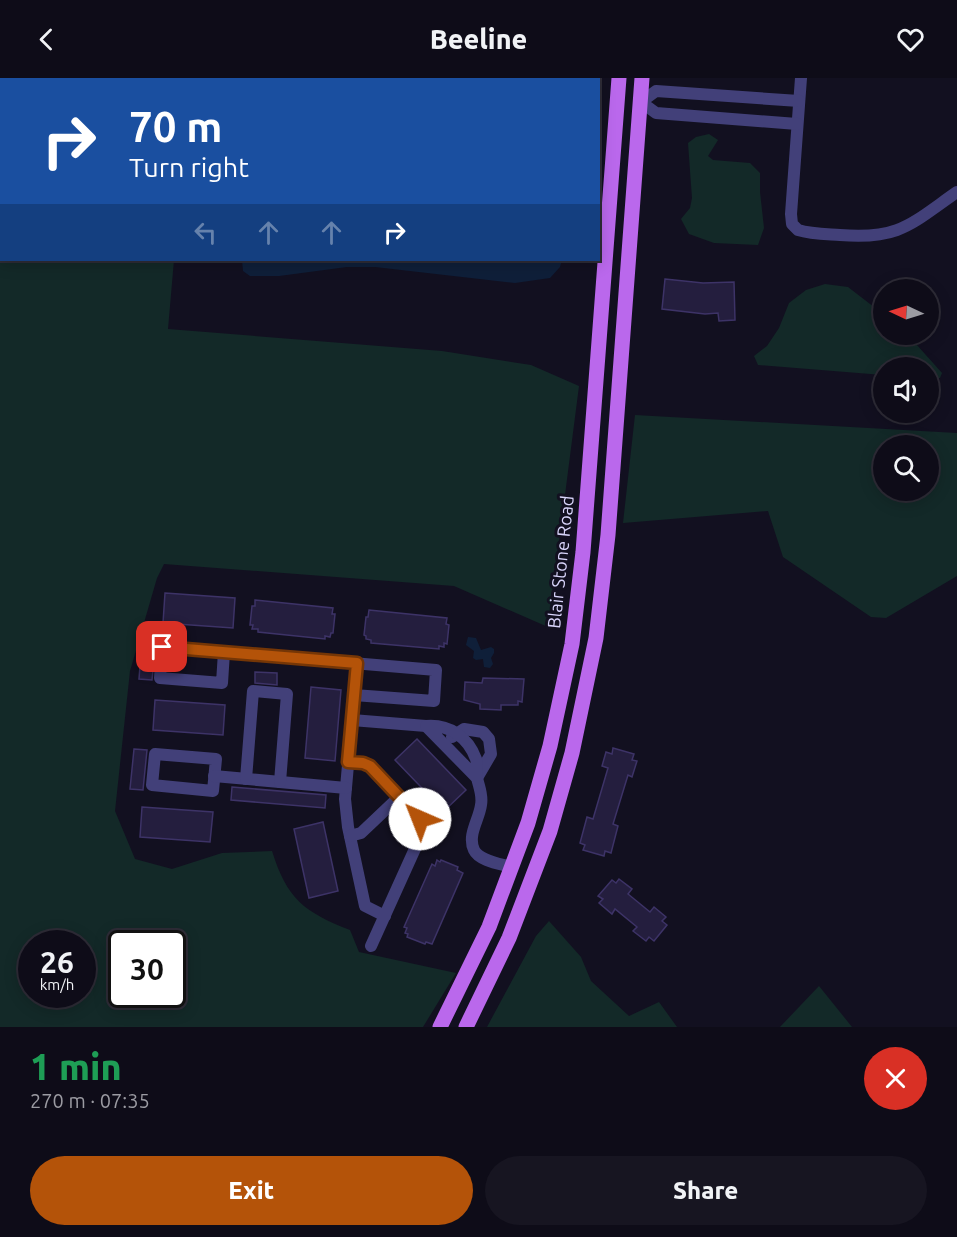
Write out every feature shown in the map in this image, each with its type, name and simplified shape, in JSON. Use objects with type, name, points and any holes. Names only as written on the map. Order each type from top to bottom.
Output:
[{"type":"main road","name":"Blair Stone Road","points":[[440,1027],[489,927],[528,823],[550,746],[572,644],[583,552],[619,78]]},
{"type":"main road","points":[[466,1027],[509,938],[550,831],[572,753],[596,638],[608,535],[642,78]]},
{"type":"main road","points":[[618,100],[641,102]]},
{"type":"street","points":[[801,78],[791,214],[792,224],[798,230],[864,237],[888,234],[904,228],[957,192]]},
{"type":"street","points":[[797,124],[656,113],[641,102],[656,92],[799,101]]},
{"type":"street","points":[[730,119],[731,96]]},
{"type":"street","points":[[225,652],[222,683],[160,678],[162,647],[225,652],[357,663],[436,670],[434,701],[354,695]]},
{"type":"street","points":[[357,663],[345,799],[350,836],[365,906],[385,916]]},
{"type":"street","points":[[246,779],[253,691],[287,694],[280,782]]},
{"type":"street","points":[[352,720],[441,726],[463,738],[477,761],[477,778],[482,799],[472,836],[474,850],[485,859],[511,867]]},
{"type":"street","points":[[426,726],[477,778]]},
{"type":"street","points":[[446,744],[456,733],[464,729],[483,732],[489,739],[492,754],[477,778]]},
{"type":"street","points":[[155,754],[216,759],[214,776],[213,791],[152,785],[155,754]]},
{"type":"street","points":[[348,762],[370,766],[424,825],[371,946]]},
{"type":"street","points":[[214,776],[346,788]]},
{"type":"street","points":[[350,836],[361,833],[399,797]]},
{"type":"green space","points":[[709,134],[718,140],[708,156],[713,160],[750,163],[760,173],[764,228],[758,245],[714,243],[689,234],[681,219],[690,208],[692,198],[688,143],[696,137]]},
{"type":"green space","points":[[0,261],[174,261],[168,329],[442,351],[531,365],[579,386],[548,627],[454,586],[164,564],[157,578],[130,671],[115,811],[135,859],[172,869],[222,853],[272,851],[284,881],[299,902],[321,917],[350,930],[359,952],[456,973],[423,1027],[0,1027]]},
{"type":"green space","points":[[825,284],[848,287],[873,306],[873,345],[917,345],[928,357],[873,357],[873,374],[758,365],[754,356],[767,346],[779,328],[789,303],[806,290]]},
{"type":"green space","points":[[635,415],[957,433],[957,576],[886,618],[871,617],[783,557],[768,511],[623,523]]},
{"type":"green space","points":[[549,921],[581,957],[591,981],[629,1016],[659,1002],[677,1027],[487,1027],[536,936]]},
{"type":"green space","points":[[819,986],[852,1027],[780,1027]]},
{"type":"water","points":[[242,261],[559,261],[561,263],[550,278],[515,283],[375,267],[347,267],[279,276],[250,276],[243,271]]},
{"type":"water","points":[[468,637],[476,638],[481,650],[491,647],[494,649],[491,658],[493,664],[490,668],[484,667],[483,659],[473,658],[474,651],[466,645]]},
{"type":"building","points":[[665,279],[703,283],[734,282],[735,320],[719,321],[718,313],[705,314],[662,309]]},
{"type":"building","points":[[165,593],[235,598],[233,628],[163,623]]},
{"type":"building","points":[[255,600],[333,608],[332,614],[335,614],[333,633],[330,637],[325,636],[325,639],[258,632],[258,629],[252,629],[253,625],[250,625]]},
{"type":"building","points":[[369,610],[447,618],[446,624],[449,625],[447,644],[444,643],[444,647],[439,646],[439,649],[371,643],[371,640],[366,639],[364,635]]},
{"type":"building","points":[[142,639],[156,640],[152,680],[139,679]]},
{"type":"building","points":[[255,672],[277,673],[277,685],[255,683]]},
{"type":"building","points":[[483,678],[524,679],[522,702],[518,701],[518,705],[501,705],[501,710],[480,709],[480,704],[464,700],[465,682],[482,683]]},
{"type":"building","points":[[311,687],[341,690],[335,761],[305,758]]},
{"type":"building","points":[[155,700],[225,705],[223,735],[153,730]]},
{"type":"building","points":[[417,739],[466,790],[444,811],[395,760]]},
{"type":"building","points":[[613,748],[634,754],[632,760],[637,761],[632,777],[628,775],[613,824],[618,826],[611,853],[605,851],[604,856],[583,850],[585,845],[580,843],[587,817],[593,819],[608,768],[602,766],[606,752],[612,754]]},
{"type":"building","points":[[134,749],[147,750],[143,790],[130,789]]},
{"type":"building","points":[[232,787],[326,795],[325,808],[231,800]]},
{"type":"building","points":[[142,807],[213,812],[210,842],[140,837]]},
{"type":"building","points":[[323,822],[338,891],[309,898],[294,829]]},
{"type":"building","points":[[437,860],[458,867],[457,870],[463,873],[432,944],[426,942],[425,944],[407,937],[408,934],[405,933],[407,928],[404,927],[432,864],[435,866]]},
{"type":"building","points":[[619,879],[632,889],[628,894],[650,912],[654,907],[666,917],[662,921],[667,925],[654,941],[649,937],[646,941],[633,931],[637,927],[615,909],[612,914],[599,903],[603,899],[598,896],[612,880],[616,883]]},
{"type":"route","points":[[162,647],[357,663],[348,762],[370,766],[420,819]]}]
